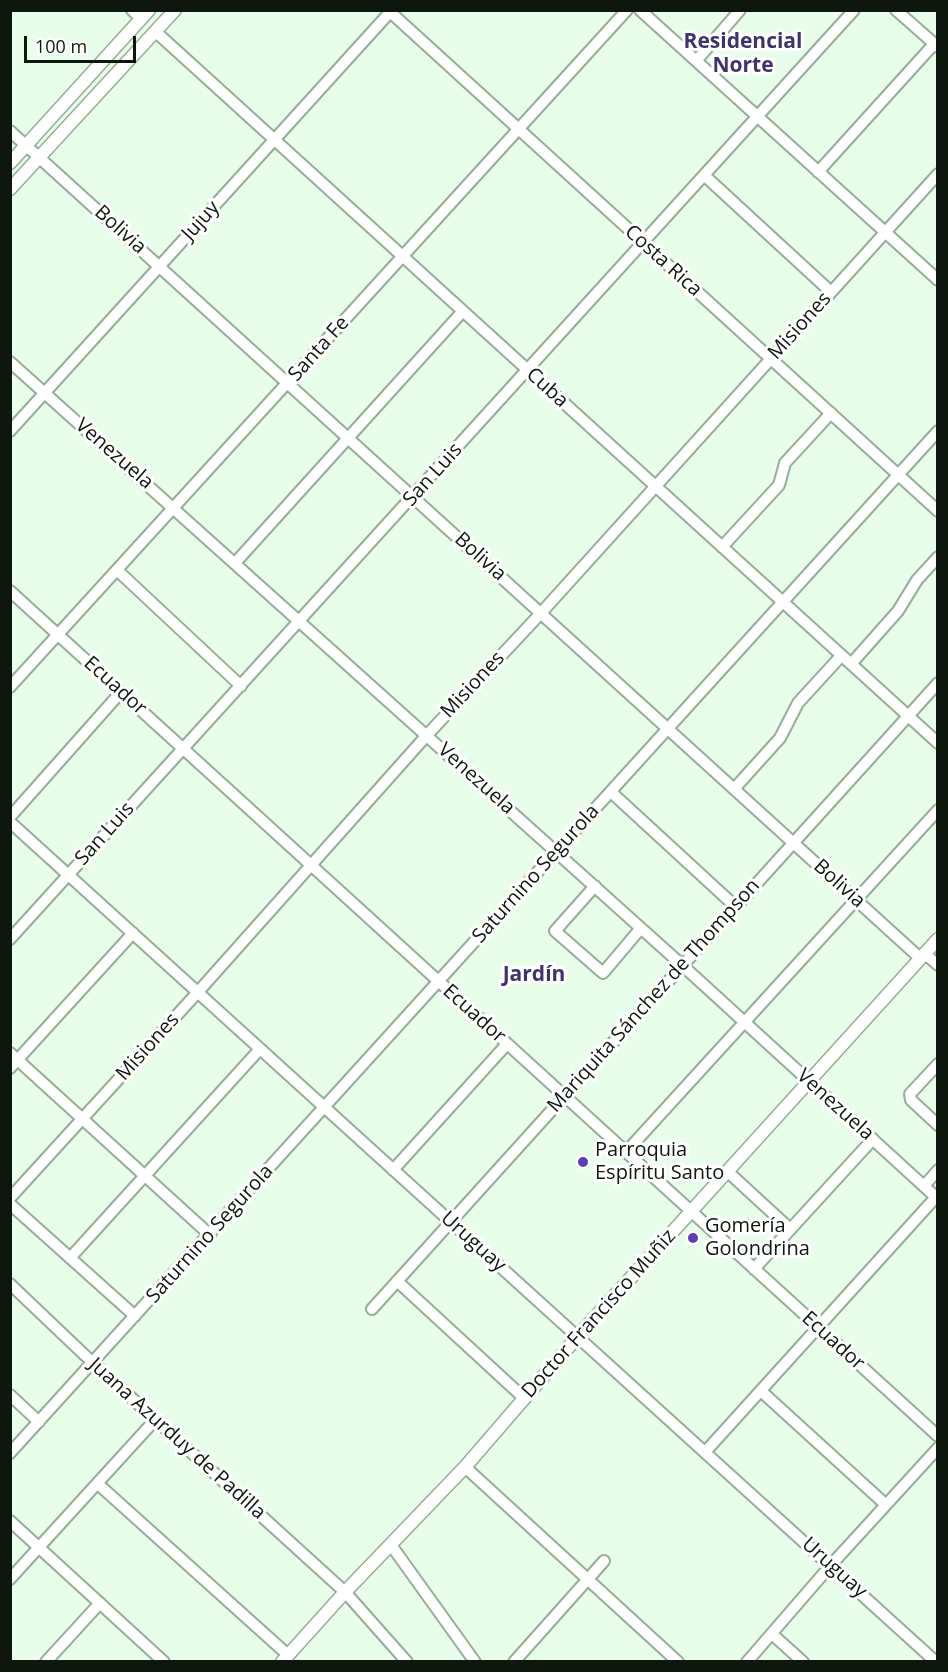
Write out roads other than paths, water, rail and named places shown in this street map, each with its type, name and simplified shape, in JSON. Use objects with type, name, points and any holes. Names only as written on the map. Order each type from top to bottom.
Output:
[{"type":"main road","points":[[10,189],[175,10]]},
{"type":"main road","points":[[10,163],[141,13]]},
{"type":"main road","name":"Doctor Francisco Muñiz","points":[[285,1658],[465,1467],[579,1335],[938,939]]},
{"type":"street","name":"Santa Fe","points":[[10,687],[627,10]]},
{"type":"street","points":[[640,10],[938,280]]},
{"type":"street","points":[[696,61],[740,10]]},
{"type":"street","name":"San Luis","points":[[10,939],[855,10]]},
{"type":"street","points":[[818,172],[936,45],[896,10]]},
{"type":"street","name":"Costa Rica","points":[[390,11],[938,511]]},
{"type":"street","name":"Jujuy","points":[[10,431],[390,11]]},
{"type":"street","name":"Cuba","points":[[156,32],[938,743]]},
{"type":"street","name":"Bolivia","points":[[10,131],[856,899],[922,955],[938,965]]},
{"type":"street","name":"Misiones","points":[[10,1198],[198,992],[427,735],[541,613],[938,174]]},
{"type":"street","points":[[705,176],[831,292]]},
{"type":"street","points":[[236,563],[463,311]]},
{"type":"street","name":"Venezuela","points":[[10,362],[595,886],[937,1198]]},
{"type":"street","points":[[722,547],[779,485],[786,463],[831,413]]},
{"type":"street","name":"Saturnino Segurola","points":[[10,1453],[938,431]]},
{"type":"street","points":[[851,664],[898,611],[917,580],[938,557]]},
{"type":"street","points":[[118,571],[242,686]]},
{"type":"street","name":"Ecuador","points":[[10,591],[938,1436]]},
{"type":"street","points":[[734,789],[780,738],[798,703],[841,656]]},
{"type":"street","name":"Mariquita Sánchez de Thompson","points":[[372,1310],[938,683]]},
{"type":"street","points":[[10,820],[121,692]]},
{"type":"street","points":[[611,792],[736,906]]},
{"type":"street","points":[[626,1152],[938,810]]},
{"type":"street","name":"Uruguay","points":[[10,820],[936,1662]]},
{"type":"street","points":[[595,886],[555,931],[603,973],[641,928]]},
{"type":"street","points":[[133,933],[13,1060],[83,1119],[210,1234]]},
{"type":"street","points":[[393,1170],[507,1044]]},
{"type":"street","points":[[70,1258],[260,1049]]},
{"type":"street","points":[[938,1064],[910,1094],[911,1100],[938,1125]]},
{"type":"street","points":[[754,1269],[873,1139]]},
{"type":"street","points":[[924,1186],[938,1170]]},
{"type":"street","points":[[727,1171],[790,1229]]},
{"type":"street","points":[[706,1451],[937,1198]]},
{"type":"street","points":[[10,1204],[135,1316]]},
{"type":"street","points":[[397,1281],[524,1398]]},
{"type":"street","name":"Juana Azurduy de Padilla","points":[[10,1284],[93,1363],[345,1592],[406,1661]]},
{"type":"street","points":[[761,1391],[885,1504]]},
{"type":"street","points":[[10,1395],[39,1422]]},
{"type":"street","points":[[10,1579],[155,1420]]},
{"type":"street","points":[[747,1662],[885,1504],[938,1448]]},
{"type":"street","points":[[465,1467],[678,1662]]},
{"type":"street","points":[[98,1484],[285,1658]]},
{"type":"street","points":[[10,1521],[164,1662]]},
{"type":"street","points":[[391,1545],[475,1662]]},
{"type":"street","points":[[514,1662],[604,1561]]},
{"type":"street","points":[[46,1662],[100,1603]]},
{"type":"street","points":[[772,1634],[803,1662]]},
{"type":"place","name":"Parroquia Espíritu Santo","points":[[583,1162]]},
{"type":"place","name":"Gomería Golondrina","points":[[693,1238]]},
{"type":"district","name":"Residencial Norte","points":[[743,54]]},
{"type":"district","name":"Jardín","points":[[534,975]]}]
